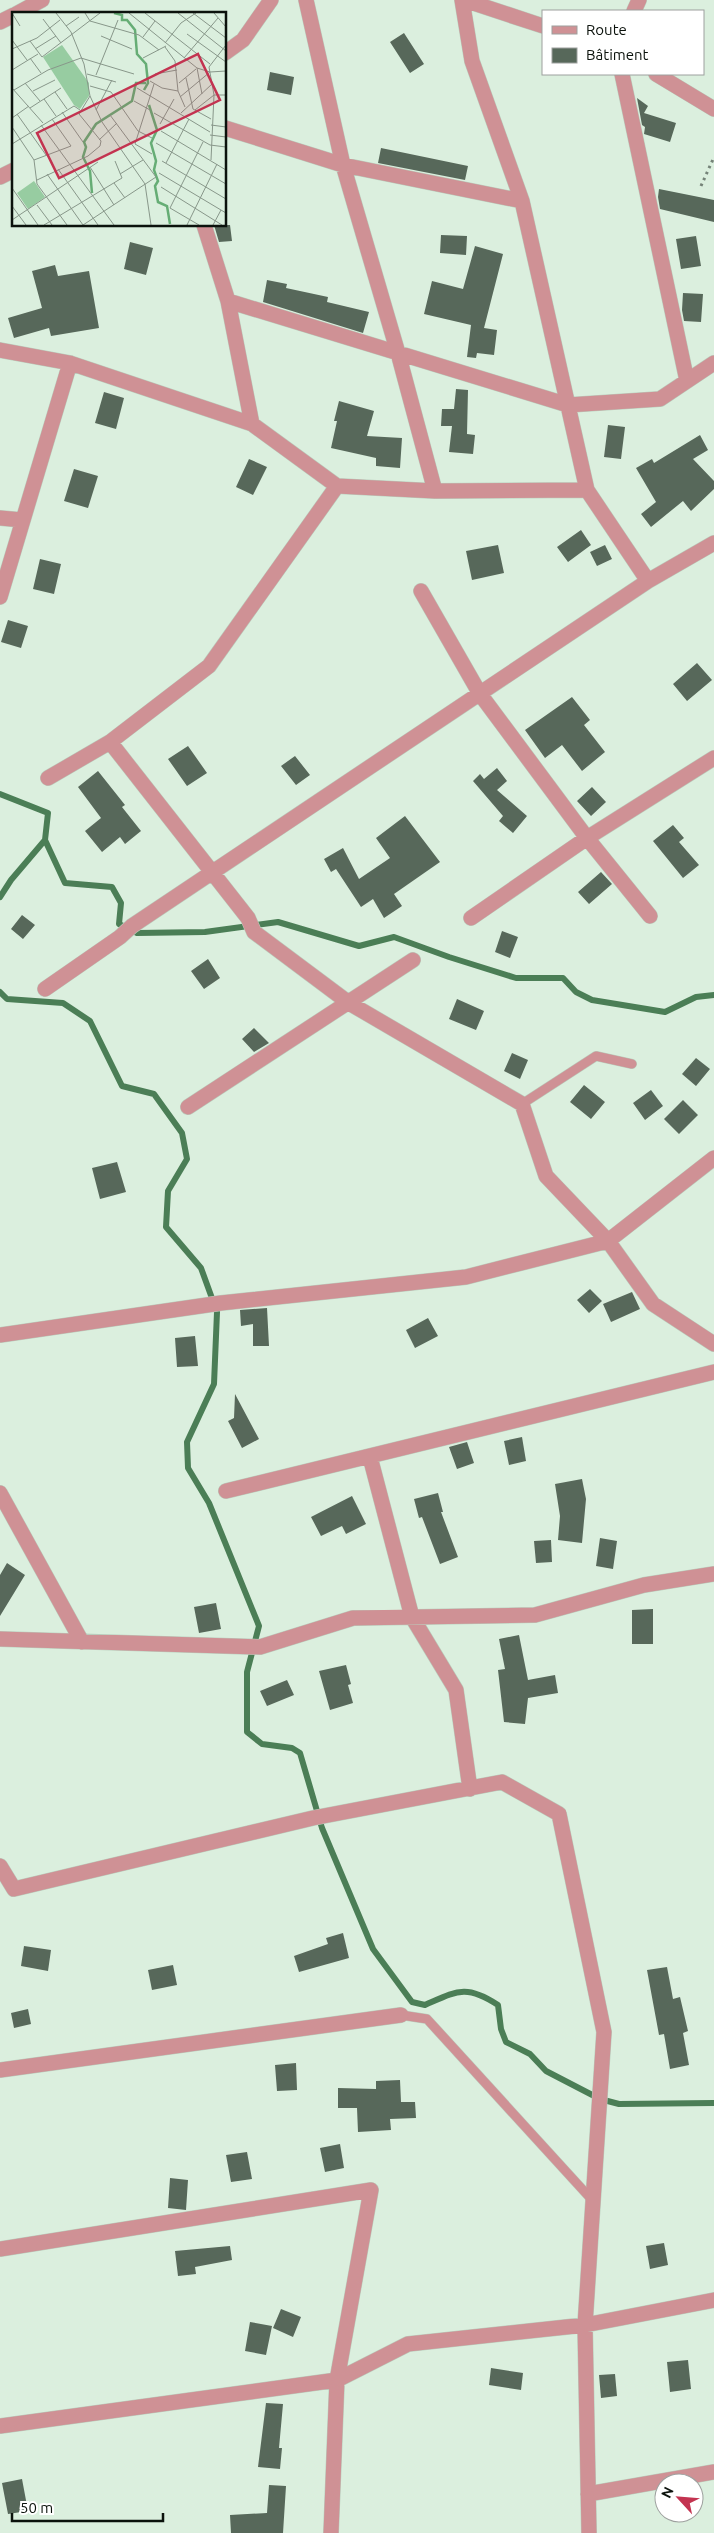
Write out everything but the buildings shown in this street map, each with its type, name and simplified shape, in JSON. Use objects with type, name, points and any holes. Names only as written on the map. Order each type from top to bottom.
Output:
[{"type":"street","points":[[19,12],[42,0]]},
{"type":"street","points":[[226,52],[242,40],[271,0]]},
{"type":"street","points":[[306,0],[343,165],[398,353],[435,491]]},
{"type":"street","points":[[542,26],[463,0],[472,61],[522,201],[587,490],[648,581]]},
{"type":"street","points":[[0,22],[12,16]]},
{"type":"street","points":[[622,75],[687,381]]},
{"type":"street","points":[[658,75],[714,109]]},
{"type":"street","points":[[226,128],[343,165],[522,201]]},
{"type":"street","points":[[0,177],[12,171]]},
{"type":"street","points":[[204,226],[228,301],[252,424]]},
{"type":"street","points":[[228,301],[568,405],[660,399],[714,363]]},
{"type":"street","points":[[0,350],[70,363],[252,424],[337,486],[435,491],[587,490]]},
{"type":"street","points":[[0,596],[70,363]]},
{"type":"street","points":[[48,778],[110,742],[209,666],[337,486]]},
{"type":"street","points":[[0,518],[22,520]]},
{"type":"street","points":[[45,989],[120,937],[132,926],[648,581],[714,543]]},
{"type":"street","points":[[421,591],[480,694],[587,838],[650,916]]},
{"type":"street","points":[[110,742],[251,925],[349,1003],[522,1104],[546,1176],[608,1241],[653,1304],[714,1344]]},
{"type":"street","points":[[471,918],[587,838],[714,758]]},
{"type":"street","points":[[188,1107],[413,960]]},
{"type":"street","points":[[0,1335],[215,1304],[466,1277],[608,1241],[714,1158]]},
{"type":"street","points":[[226,1491],[714,1372]]},
{"type":"street","points":[[370,1457],[412,1617],[456,1690],[470,1789]]},
{"type":"street","points":[[0,1493],[82,1642]]},
{"type":"street","points":[[0,1639],[253,1648],[353,1618],[535,1615],[644,1585],[714,1574]]},
{"type":"street","points":[[0,1866],[14,1889],[319,1818],[502,1782],[559,1814],[604,2032],[585,2324],[589,2533]]},
{"type":"street","points":[[0,2070],[401,2015]]},
{"type":"street","points":[[0,2249],[371,2190],[336,2380],[331,2533]]},
{"type":"street","points":[[0,2426],[336,2380],[408,2344],[585,2324],[714,2300]]},
{"type":"street","points":[[588,2494],[714,2472]]},
{"type":"lane","points":[[522,1104],[596,1056],[632,1064]]},
{"type":"lane","points":[[401,2015],[427,2019],[593,2201]]},
{"type":"path","points":[[701,186],[714,157]]},
{"type":"waterway","points":[[0,794],[48,813],[45,840],[65,883],[112,887],[121,903],[119,924],[137,933],[205,932],[278,922],[359,946],[394,937],[516,978],[563,978],[576,992],[592,1000],[665,1012],[696,997],[714,995]]},
{"type":"waterway","points":[[0,897],[11,880],[45,840]]},
{"type":"waterway","points":[[0,992],[7,999],[63,1003],[90,1021],[122,1086],[154,1094],[182,1133],[187,1159],[168,1191],[166,1227],[201,1268],[217,1312],[214,1384],[187,1442],[188,1468],[209,1503],[259,1626],[247,1672],[247,1732],[262,1744],[292,1748],[300,1753],[322,1828],[373,1949],[412,2002],[425,2005],[445,1996],[462,1992],[478,1994],[487,1998],[498,2005],[501,2029],[506,2042],[530,2054],[546,2071],[600,2099],[619,2104],[714,2103]]}]
